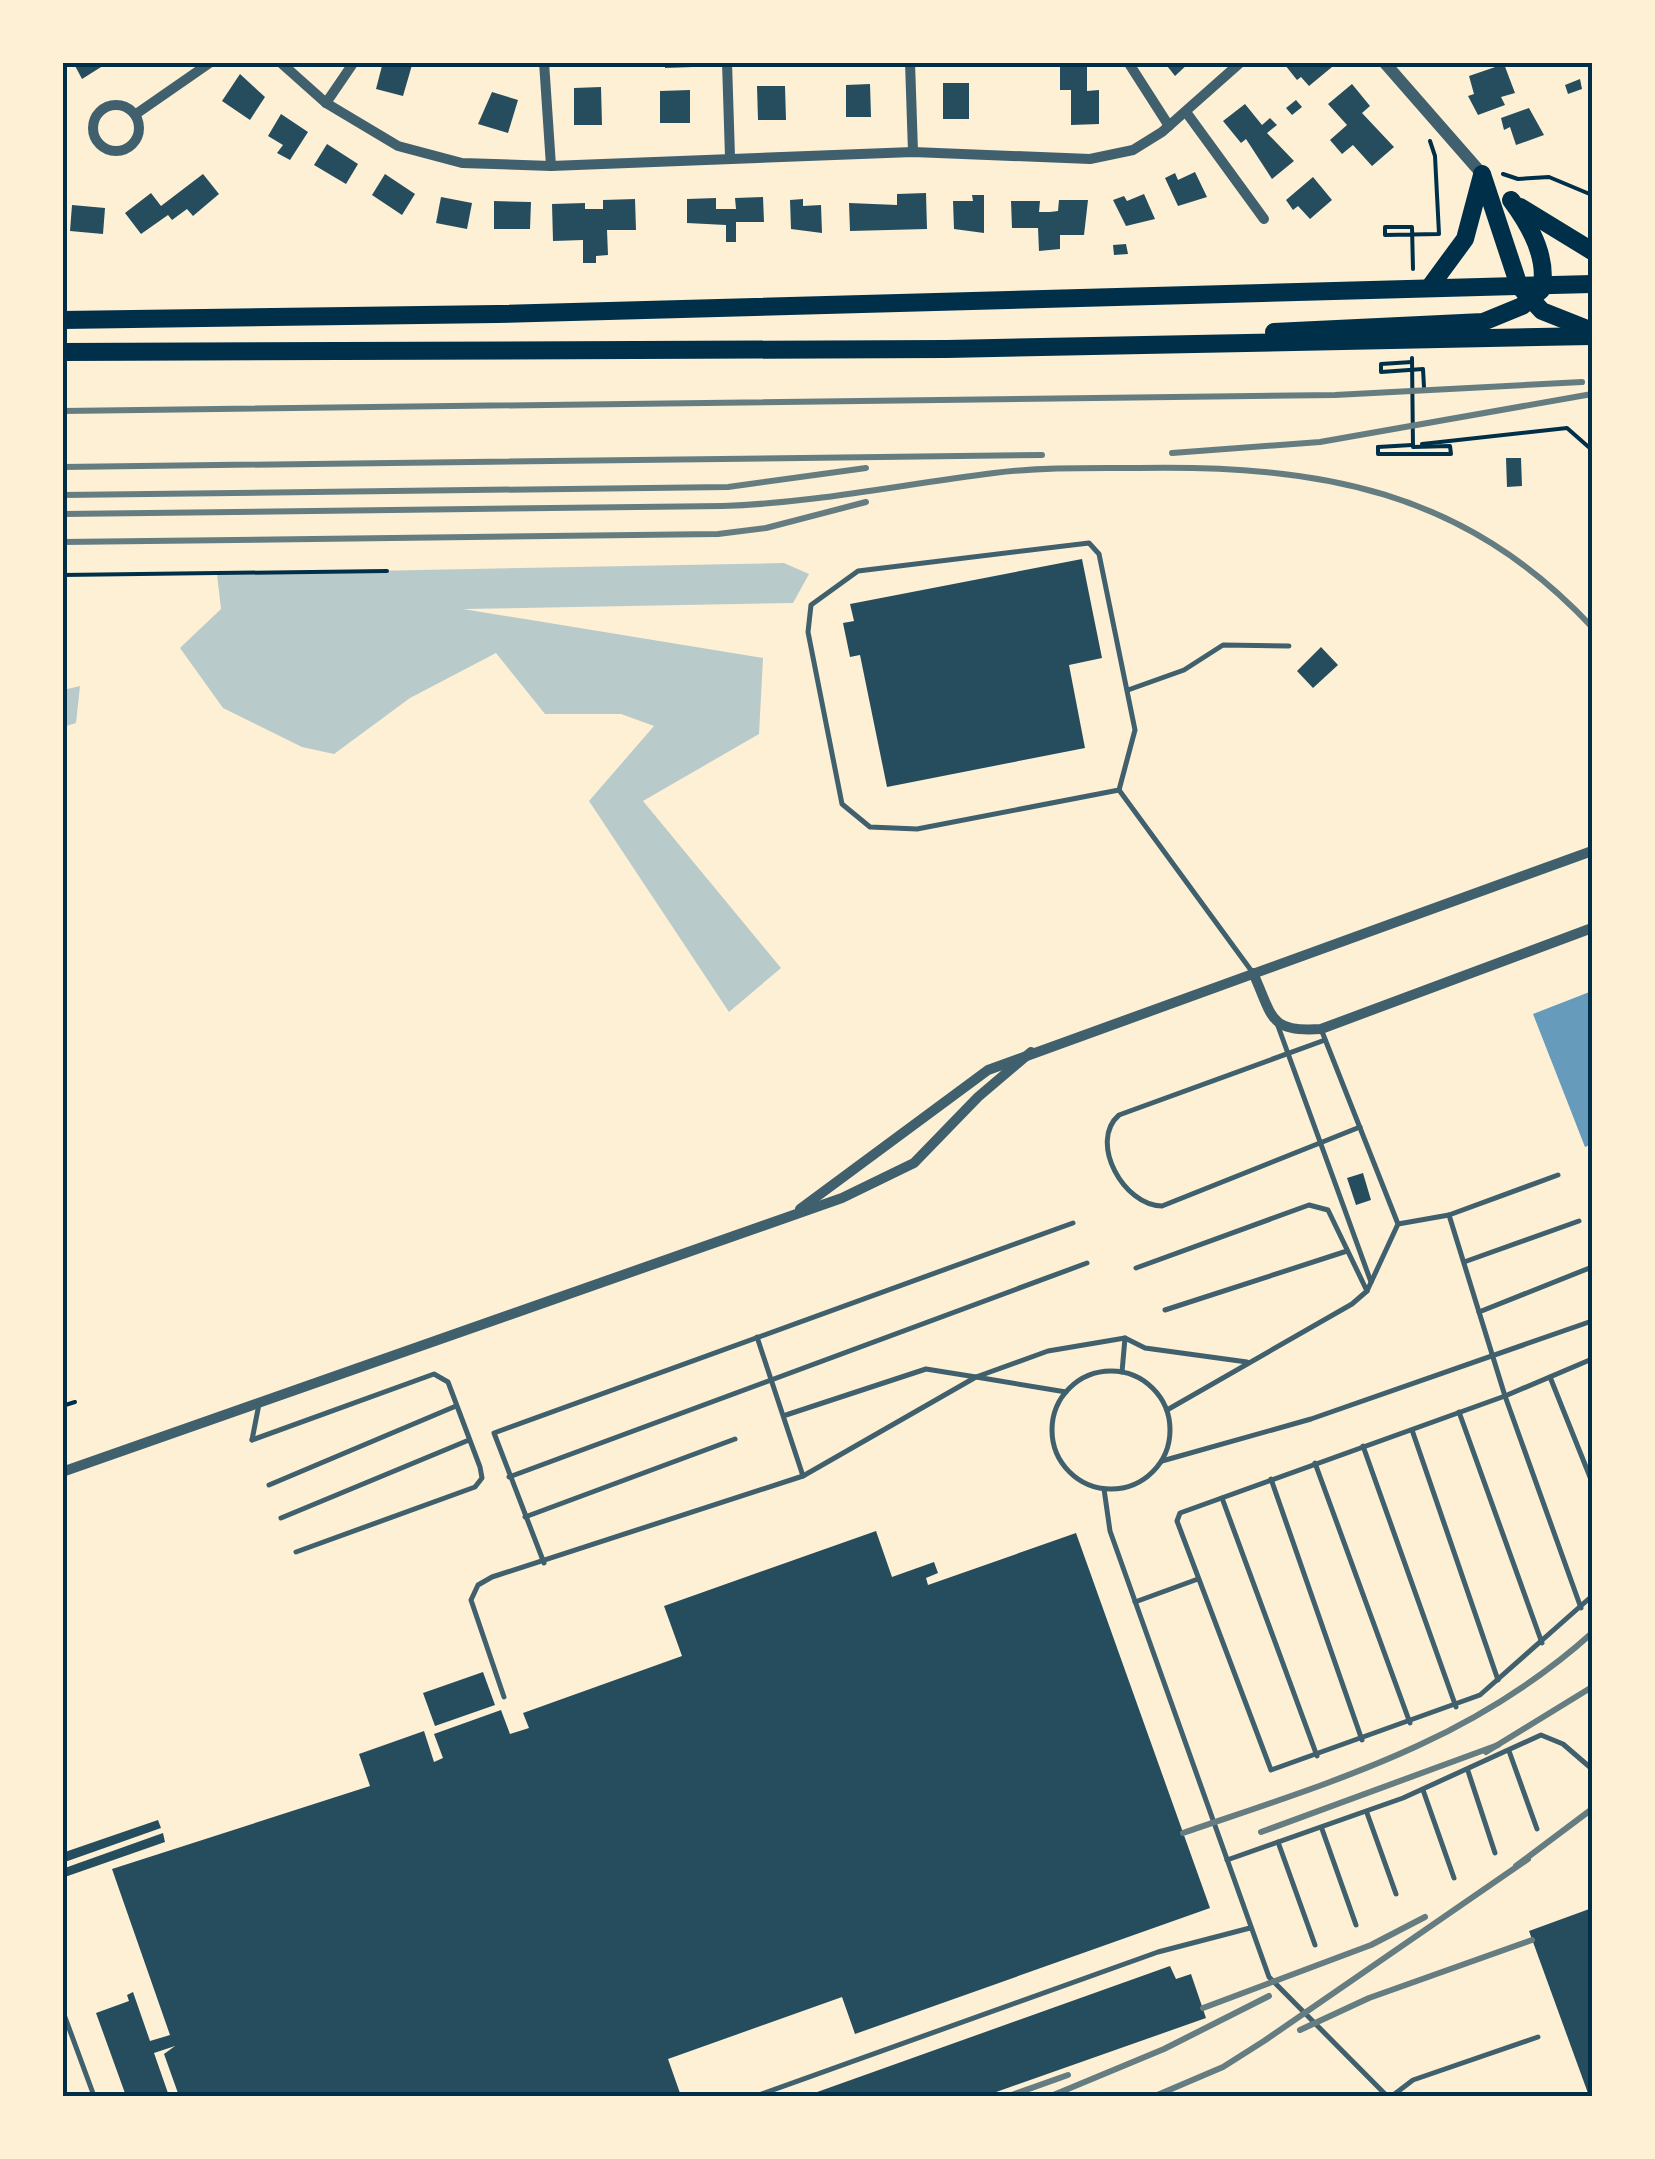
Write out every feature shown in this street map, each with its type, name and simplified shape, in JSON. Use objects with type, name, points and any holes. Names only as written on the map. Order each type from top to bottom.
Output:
[{"type":"highway","points":[[1482,174],[1511,200],[1592,251]]},
{"type":"highway","points":[[1429,288],[1465,239],[1482,174]]},
{"type":"highway","points":[[1482,174],[1524,293],[1555,319],[1592,333]]},
{"type":"highway","points":[[1511,200],[1535,241],[1543,285]]},
{"type":"highway","points":[[947,349],[1483,322],[1524,293],[1543,285],[1592,284]]},
{"type":"highway","points":[[62,320],[497,314],[1429,288],[1524,293]]},
{"type":"highway","points":[[62,352],[947,349],[1592,333]]},
{"type":"street","points":[[136,114],[211,62]]},
{"type":"street","points":[[280,62],[326,103],[398,146],[462,163],[552,166],[913,152],[1090,159],[1133,150],[1186,112],[1242,62]]},
{"type":"street","points":[[326,103],[354,62]]},
{"type":"street","points":[[544,62],[552,166]]},
{"type":"street","points":[[728,62],[730,158]]},
{"type":"street","points":[[910,62],[913,152]]},
{"type":"street","points":[[1128,62],[1168,126]]},
{"type":"street","points":[[1384,62],[1482,174]]},
{"type":"street","points":[[112,104],[136,114],[139,129],[134,142],[123,150],[107,150],[96,140],[94,125],[100,112],[112,104]]},
{"type":"street","points":[[1186,112],[1264,219]]},
{"type":"street","points":[[795,1212],[988,1070],[1592,851]]},
{"type":"street","points":[[1252,974],[1277,1023],[1289,1031],[1323,1034],[1592,928]]},
{"type":"street","points":[[62,1472],[842,1198],[914,1163],[978,1097],[1032,1052]]},
{"type":"lane","points":[[1089,543],[1100,554],[1135,730],[1119,790],[917,829],[870,826],[842,804],[808,632],[812,604],[858,571],[1089,543]]},
{"type":"lane","points":[[1128,690],[1184,670],[1223,645],[1288,646]]},
{"type":"lane","points":[[1119,790],[1252,974]]},
{"type":"lane","points":[[1277,1023],[1371,1282]]},
{"type":"lane","points":[[1167,1410],[1367,1292],[1398,1224],[1360,1127],[1323,1034],[1288,1053],[1119,1114],[1107,1125],[1104,1138],[1128,1196],[1147,1206],[1162,1206],[1360,1127]]},
{"type":"lane","points":[[1398,1224],[1449,1215],[1558,1176]]},
{"type":"lane","points":[[1136,1268],[1309,1205],[1328,1210],[1367,1292]]},
{"type":"lane","points":[[1449,1215],[1505,1396],[1581,1608]]},
{"type":"lane","points":[[1464,1262],[1579,1221]]},
{"type":"lane","points":[[544,1563],[494,1434],[1072,1223]]},
{"type":"lane","points":[[1165,1310],[1347,1251]]},
{"type":"lane","points":[[508,1478],[1087,1263]]},
{"type":"lane","points":[[1479,1312],[1592,1267]]},
{"type":"lane","points":[[1162,1461],[1169,1442],[1167,1410],[1149,1386],[1122,1372],[1092,1374],[1066,1392],[1056,1410],[1054,1444],[1075,1476],[1104,1488],[1136,1482],[1162,1461],[1311,1419],[1592,1321]]},
{"type":"lane","points":[[757,1337],[786,1415],[803,1476]]},
{"type":"lane","points":[[504,1697],[470,1600],[478,1585],[492,1577],[803,1476],[976,1378],[1048,1350],[1124,1338],[1145,1348],[1250,1363]]},
{"type":"lane","points":[[1122,1372],[1124,1338]]},
{"type":"lane","points":[[1592,1359],[1505,1396],[1271,1479],[1177,1517],[1266,1764],[1278,1770],[1456,1707],[1498,1680],[1592,1596]]},
{"type":"lane","points":[[786,1415],[926,1368],[1066,1392]]},
{"type":"lane","points":[[259,1402],[252,1440],[434,1374],[448,1382],[482,1478],[475,1487],[296,1552]]},
{"type":"lane","points":[[1550,1377],[1592,1482]]},
{"type":"lane","points":[[269,1485],[456,1406]]},
{"type":"lane","points":[[1460,1412],[1542,1643]]},
{"type":"lane","points":[[1412,1430],[1498,1680]]},
{"type":"lane","points":[[525,1517],[735,1439]]},
{"type":"lane","points":[[281,1518],[469,1440]]},
{"type":"lane","points":[[1364,1446],[1456,1707]]},
{"type":"lane","points":[[1315,1463],[1410,1724]]},
{"type":"lane","points":[[1271,1479],[1362,1740]]},
{"type":"lane","points":[[1104,1488],[1110,1532],[1250,1928],[1269,1977],[1283,1996],[1390,2096],[1413,2080],[1538,2037]]},
{"type":"lane","points":[[1222,1498],[1318,1756]]},
{"type":"lane","points":[[1135,1602],[1198,1579]]},
{"type":"lane","points":[[1226,1860],[1424,1790],[1541,1735],[1564,1744],[1592,1770]]},
{"type":"lane","points":[[1509,1750],[1537,1829]]},
{"type":"lane","points":[[1468,1770],[1495,1854]]},
{"type":"lane","points":[[1424,1790],[1454,1878]]},
{"type":"lane","points":[[1367,1812],[1396,1894]]},
{"type":"lane","points":[[1322,1828],[1356,1925]]},
{"type":"lane","points":[[1278,1842],[1315,1945]]},
{"type":"lane","points":[[756,2096],[1158,1952],[1250,1928]]},
{"type":"lane","points":[[62,2010],[94,2096]]},
{"type":"path","points":[[1412,226],[1385,227],[1385,235],[1439,234],[1435,156],[1426,134]]},
{"type":"path","points":[[1504,176],[1549,177],[1592,196]]},
{"type":"path","points":[[1412,362],[1381,364],[1381,372],[1423,369],[1424,387]]},
{"type":"path","points":[[1414,447],[1450,446],[1450,454],[1378,454],[1378,447],[1568,428],[1592,450]]},
{"type":"path","points":[[62,575],[388,570]]},
{"type":"path","points":[[62,1406],[75,1402]]},
{"type":"shaded area","points":[[784,563],[809,574],[793,603],[463,609],[763,658],[759,734],[643,801],[781,968],[729,1012],[589,801],[654,726],[621,714],[545,714],[496,653],[410,698],[334,754],[302,747],[223,708],[180,648],[221,609],[217,574]]},
{"type":"shaded area","points":[[80,686],[76,723],[63,727],[63,690]]},
{"type":"water","points":[[1592,991],[1592,1144],[1585,1147],[1533,1014]]},
{"type":"building","points":[[73,62],[109,62],[82,79]]},
{"type":"building","points":[[383,62],[412,65],[403,96],[376,89]]},
{"type":"building","points":[[665,62],[693,62],[693,67],[665,68]]},
{"type":"building","points":[[1060,62],[1087,62],[1087,91],[1099,90],[1099,124],[1071,125],[1071,90],[1060,90]]},
{"type":"building","points":[[1164,62],[1190,62],[1175,76]]},
{"type":"building","points":[[1328,62],[1332,67],[1309,86],[1301,77],[1297,80],[1285,65]]},
{"type":"building","points":[[1504,64],[1515,93],[1501,97],[1505,105],[1478,115],[1468,96],[1474,94],[1469,76]]},
{"type":"building","points":[[240,74],[265,97],[250,120],[222,101]]},
{"type":"building","points":[[1580,79],[1582,89],[1568,94],[1565,85]]},
{"type":"building","points":[[943,83],[969,83],[969,119],[943,119]]},
{"type":"building","points":[[870,84],[871,117],[846,117],[846,85]]},
{"type":"building","points":[[1352,84],[1370,106],[1362,113],[1394,147],[1372,166],[1353,145],[1342,154],[1330,140],[1347,125],[1328,104]]},
{"type":"building","points":[[757,86],[785,86],[786,120],[758,120]]},
{"type":"building","points":[[601,87],[602,125],[574,125],[574,88]]},
{"type":"building","points":[[690,90],[690,123],[660,123],[660,91]]},
{"type":"building","points":[[492,92],[518,100],[508,133],[478,124]]},
{"type":"building","points":[[1296,100],[1302,107],[1292,115],[1286,108]]},
{"type":"building","points":[[1245,104],[1262,125],[1270,118],[1277,125],[1267,133],[1294,161],[1272,179],[1246,139],[1241,143],[1223,121]]},
{"type":"building","points":[[1529,108],[1544,135],[1516,145],[1510,127],[1504,130],[1501,118]]},
{"type":"building","points":[[281,114],[308,132],[290,160],[277,153],[283,145],[268,136]]},
{"type":"building","points":[[327,144],[358,164],[346,184],[314,165]]},
{"type":"building","points":[[1195,172],[1207,197],[1178,206],[1165,178],[1175,173],[1178,180]]},
{"type":"building","points":[[203,174],[219,194],[193,216],[187,209],[172,220],[168,215],[141,234],[125,213],[151,193],[161,206]]},
{"type":"building","points":[[385,174],[415,194],[402,215],[372,195]]},
{"type":"building","points":[[1313,177],[1332,200],[1310,219],[1298,206],[1293,210],[1286,200]]},
{"type":"building","points":[[926,193],[927,229],[850,231],[849,203],[897,205],[897,194]]},
{"type":"building","points":[[1144,194],[1155,219],[1126,226],[1113,200],[1124,196],[1127,201]]},
{"type":"building","points":[[972,195],[984,195],[984,233],[954,229],[953,201],[973,201]]},
{"type":"building","points":[[441,197],[472,203],[467,229],[436,223]]},
{"type":"building","points":[[763,197],[764,222],[736,222],[736,242],[726,242],[726,225],[687,223],[687,199],[716,198],[716,209],[736,209],[735,198]]},
{"type":"building","points":[[635,199],[636,230],[607,230],[608,255],[596,256],[596,263],[583,263],[583,240],[553,241],[552,204],[585,203],[585,209],[603,209],[603,200]]},
{"type":"building","points":[[803,199],[803,206],[821,205],[822,233],[791,229],[790,200]]},
{"type":"building","points":[[1059,200],[1088,200],[1084,235],[1060,235],[1060,249],[1039,251],[1038,228],[1012,228],[1011,201],[1040,201],[1039,212],[1050,212],[1058,211]]},
{"type":"building","points":[[494,201],[531,202],[530,229],[494,229]]},
{"type":"building","points":[[72,205],[105,208],[103,234],[70,231]]},
{"type":"building","points":[[1126,244],[1128,254],[1114,255],[1113,245]]},
{"type":"building","points":[[1506,458],[1521,458],[1522,486],[1507,487]]},
{"type":"building","points":[[1082,559],[1102,658],[1069,665],[1085,748],[887,787],[860,655],[850,657],[843,623],[854,621],[850,604]]},
{"type":"building","points":[[1321,647],[1338,665],[1313,688],[1297,671]]},
{"type":"building","points":[[1363,1173],[1371,1200],[1356,1205],[1347,1178]]},
{"type":"building","points":[[876,1531],[892,1577],[934,1562],[938,1573],[926,1578],[928,1585],[1076,1533],[1210,1908],[855,2034],[842,1997],[668,2059],[681,2096],[179,2096],[164,2054],[175,2046],[154,2053],[169,2096],[126,2096],[96,2013],[129,2001],[127,1995],[133,1992],[150,2041],[170,2035],[112,1869],[370,1786],[359,1754],[424,1731],[434,1762],[443,1758],[434,1734],[501,1710],[510,1734],[529,1728],[523,1713],[682,1656],[664,1606]]},
{"type":"building","points":[[483,1672],[495,1705],[435,1726],[423,1693]]},
{"type":"building","points":[[158,1820],[161,1828],[62,1863],[62,1853]]},
{"type":"building","points":[[163,1833],[165,1842],[62,1878],[62,1869]]},
{"type":"building","points":[[1592,1908],[1592,2096],[1589,2096],[1529,1931]]},
{"type":"building","points":[[1170,1966],[1176,1979],[1191,1974],[1206,2018],[985,2096],[806,2096]]},
{"type":"railway","points":[[62,411],[1335,395],[1582,382]]},
{"type":"railway","points":[[1172,453],[1320,442],[1592,394]]},
{"type":"railway","points":[[62,467],[1042,455]]},
{"type":"railway","points":[[62,495],[728,487],[866,468]]},
{"type":"railway","points":[[62,514],[723,506],[1030,470],[1204,468],[1267,472],[1385,495],[1439,515],[1492,544],[1543,580],[1592,627]]},
{"type":"railway","points":[[62,542],[718,534],[766,528],[866,502]]},
{"type":"railway","points":[[1183,1833],[1347,1776],[1449,1730],[1546,1671],[1592,1633]]},
{"type":"railway","points":[[1486,1752],[1592,1687]]},
{"type":"railway","points":[[1261,1832],[1498,1745]]},
{"type":"railway","points":[[1516,1866],[1592,1809]]},
{"type":"railway","points":[[1155,2096],[1223,2067],[1264,2041],[1528,1859]]},
{"type":"railway","points":[[1203,2008],[1371,1945],[1425,1917]]},
{"type":"railway","points":[[1300,2030],[1369,1998],[1532,1940]]},
{"type":"railway","points":[[1051,2096],[1164,2049],[1269,1996]]},
{"type":"railway","points":[[1009,2096],[1068,2075]]}]
